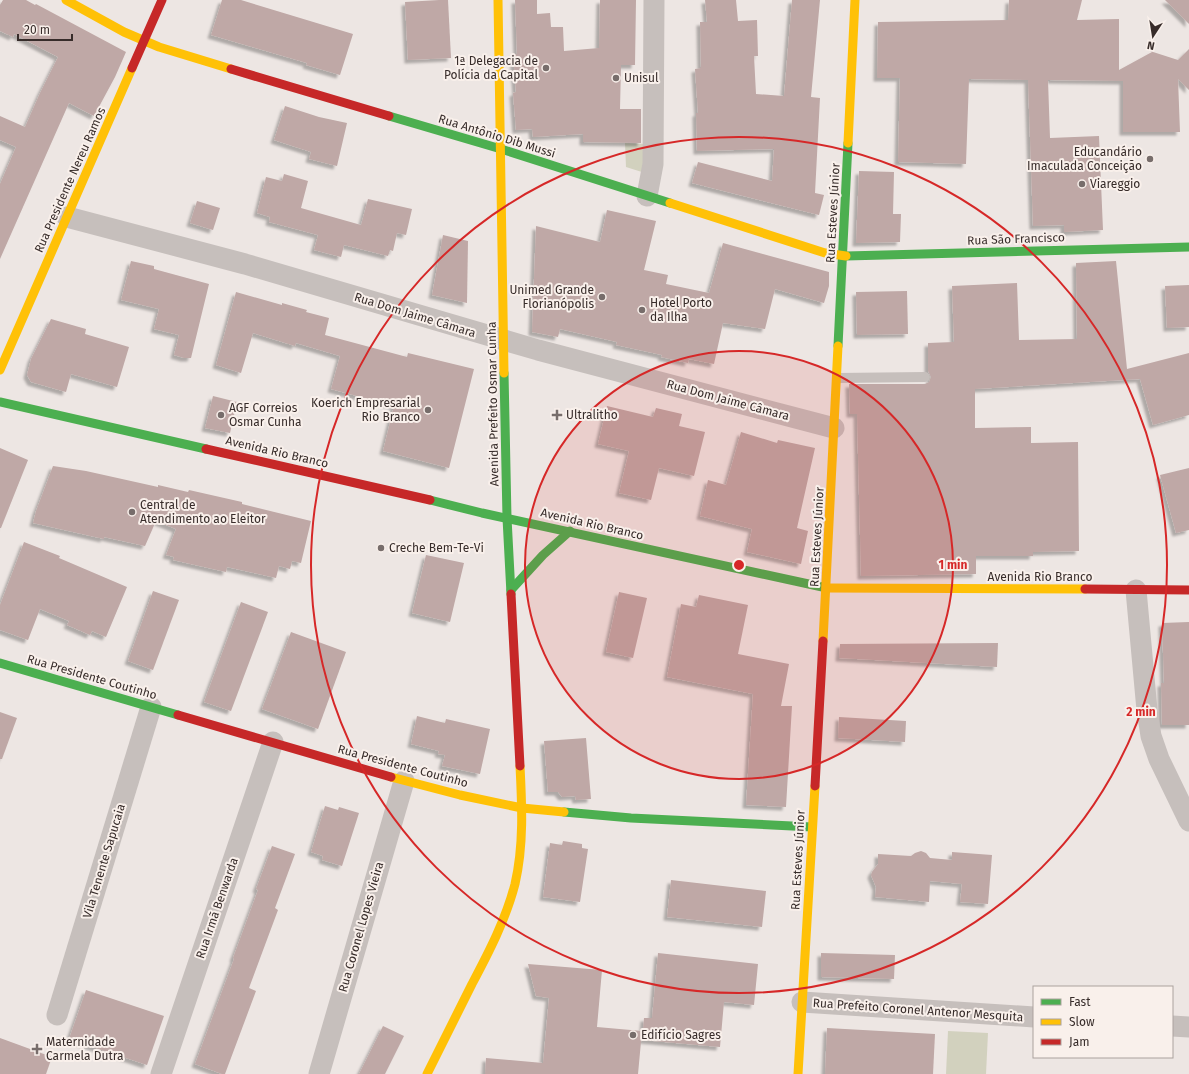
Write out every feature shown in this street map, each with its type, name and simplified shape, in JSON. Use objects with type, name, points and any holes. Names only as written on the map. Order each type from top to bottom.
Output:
[{"type":"street","name":"Rua Antônio Dib Mussi","points":[[66,0],[144,41],[245,73],[501,149],[825,253],[843,256]]},
{"type":"street","name":"Rua Presidente Nereu Ramos","points":[[0,370],[162,0]]},
{"type":"street","name":"Avenida Prefeito Osmar Cunha","points":[[427,1074],[488,952],[509,904],[515,882],[522,841],[522,808],[507,518],[498,0]]},
{"type":"street","points":[[646,196],[653,164],[654,0]]},
{"type":"street","name":"Rua Esteves Júnior","points":[[798,1074],[827,588],[855,0]]},
{"type":"street","name":"Rua Dom Jaime Câmara","points":[[67,217],[245,264],[504,341],[834,428]]},
{"type":"street","name":"Rua São Francisco","points":[[843,256],[1189,247]]},
{"type":"street","name":"Avenida Rio Branco","points":[[0,402],[507,518],[827,588],[1189,590]]},
{"type":"street","points":[[511,590],[527,571],[570,531]]},
{"type":"street","points":[[1136,590],[1146,710],[1151,736],[1159,759],[1189,820]]},
{"type":"street","name":"Rua Presidente Coutinho","points":[[0,663],[404,781],[522,808],[631,818],[812,827]]},
{"type":"street","name":"Vila Tenente Sapucaia","points":[[57,1015],[151,707]]},
{"type":"street","name":"Rua Irmã Benwarda","points":[[161,1074],[273,742]]},
{"type":"street","name":"Rua Coronel Lopes Vieira","points":[[319,1074],[404,781]]},
{"type":"street","name":"Rua Prefeito Coronel Antenor Mesquita","points":[[802,1002],[1033,1017]]},
{"type":"street","points":[[1173,1026],[1189,1027]]},
{"type":"lane","points":[[837,378],[925,377]]},
{"type":"green space","points":[[625,143],[646,144],[645,173],[626,167]]},
{"type":"green space","points":[[948,1031],[988,1033],[986,1074],[946,1074]]},
{"type":"building","points":[[3,0],[26,0],[35,5],[36,4],[126,52],[115,77],[94,116],[69,103],[0,259],[0,184],[16,147],[0,140],[0,116],[25,127],[58,57],[14,34],[13,37],[0,31],[0,5]]},
{"type":"building","points":[[222,0],[241,0],[353,34],[340,75],[306,65],[307,63],[211,35]]},
{"type":"building","points":[[448,0],[451,58],[408,60],[405,2]]},
{"type":"building","points":[[515,0],[537,0],[537,14],[550,13],[551,27],[563,27],[564,51],[599,48],[600,0],[636,0],[635,65],[621,65],[620,109],[641,109],[641,143],[583,142],[583,134],[533,137],[532,129],[516,130],[513,93],[516,92],[513,54],[517,54]]},
{"type":"building","points":[[705,0],[736,0],[738,21],[757,20],[758,56],[754,56],[756,94],[784,96],[792,0],[820,0],[811,97],[820,98],[815,193],[824,195],[819,215],[692,183],[698,162],[772,181],[774,149],[697,151],[696,113],[698,113],[695,69],[701,68],[700,22],[707,22]]},
{"type":"building","points":[[1009,0],[1082,0],[1077,20],[1119,19],[1119,70],[1152,52],[1150,51],[1178,60],[1189,49],[1189,90],[1178,79],[1180,132],[1123,132],[1123,81],[1048,80],[1050,138],[1099,136],[1103,230],[1064,232],[1064,225],[1033,226],[1028,80],[969,79],[966,164],[898,162],[900,78],[877,78],[878,22],[1008,20]]},
{"type":"building","points":[[1165,0],[1189,0],[1189,24]]},
{"type":"building","points":[[285,106],[319,117],[347,123],[337,166],[309,159],[311,152],[274,140]]},
{"type":"building","points":[[859,171],[894,172],[893,214],[901,214],[900,242],[856,243]]},
{"type":"building","points":[[284,174],[308,181],[301,208],[361,225],[368,199],[412,209],[406,235],[397,233],[393,251],[390,250],[388,256],[344,245],[341,257],[314,250],[318,235],[269,222],[270,217],[257,213],[266,177],[282,181]]},
{"type":"building","points":[[197,201],[220,208],[213,230],[190,223]]},
{"type":"building","points":[[607,210],[656,221],[644,270],[668,275],[666,284],[709,293],[723,243],[829,272],[829,286],[824,303],[775,289],[765,329],[723,323],[714,364],[689,359],[688,363],[661,357],[662,355],[616,345],[617,342],[560,329],[558,337],[532,332],[536,226],[600,242]]},
{"type":"building","points":[[443,235],[468,241],[467,303],[432,295]]},
{"type":"building","points":[[131,261],[154,266],[154,269],[209,284],[191,358],[184,358],[174,355],[179,335],[154,329],[159,309],[121,300]]},
{"type":"building","points":[[1116,261],[1127,369],[1189,353],[1189,415],[1153,425],[1140,379],[975,389],[975,428],[1031,427],[1031,443],[1078,442],[1079,551],[1033,552],[1033,556],[976,556],[976,574],[861,576],[857,414],[850,414],[849,384],[925,384],[929,382],[931,377],[928,371],[928,343],[954,342],[952,286],[1017,283],[1019,340],[1077,339],[1076,263]]},
{"type":"building","points":[[1189,285],[1189,327],[1167,328],[1165,286]]},
{"type":"building","points":[[907,291],[908,334],[857,335],[856,292]]},
{"type":"building","points":[[236,292],[282,305],[282,303],[307,310],[306,312],[329,318],[325,335],[407,357],[408,353],[474,369],[449,468],[383,451],[394,406],[331,389],[340,356],[296,343],[295,346],[253,333],[241,373],[216,365]]},
{"type":"building","points":[[51,319],[86,329],[85,334],[129,347],[117,387],[71,374],[66,392],[31,382],[27,375],[31,359]]},
{"type":"building","name":"AGF Correios Osmar Cunha","points":[[213,396],[237,402],[230,433],[205,428]]},
{"type":"building","points":[[607,406],[653,417],[656,408],[682,414],[679,426],[705,432],[694,476],[659,468],[651,500],[619,493],[629,451],[598,444]]},
{"type":"building","points":[[741,432],[777,443],[778,440],[815,448],[797,528],[808,531],[801,564],[747,552],[752,529],[700,516],[708,480],[726,485]]},
{"type":"building","points":[[0,448],[28,460],[1,528],[0,528]]},
{"type":"building","points":[[53,466],[86,471],[158,487],[158,485],[188,492],[189,490],[242,502],[242,504],[311,521],[301,563],[292,561],[290,569],[279,566],[276,578],[227,567],[226,572],[173,560],[174,557],[166,555],[176,529],[156,521],[145,546],[104,537],[104,539],[33,523]]},
{"type":"building","points":[[1189,468],[1189,530],[1176,533],[1160,475]]},
{"type":"building","points":[[24,542],[60,556],[59,558],[127,587],[106,637],[92,631],[90,635],[67,625],[69,621],[40,609],[28,640],[0,630],[0,605]]},
{"type":"building","points":[[426,555],[464,563],[450,622],[412,613]]},
{"type":"building","points":[[153,591],[179,600],[153,670],[128,661]]},
{"type":"building","points":[[619,592],[647,598],[633,658],[606,652]]},
{"type":"building","points":[[699,595],[748,605],[738,654],[789,664],[781,706],[792,706],[786,807],[746,805],[753,694],[667,677],[681,604],[696,607]]},
{"type":"building","points":[[241,602],[268,612],[231,711],[204,702]]},
{"type":"building","points":[[1189,622],[1189,725],[1162,725],[1161,683],[1164,683],[1162,623]]},
{"type":"building","points":[[291,632],[346,652],[318,729],[262,709]]},
{"type":"building","points":[[998,643],[997,667],[839,658],[840,644]]},
{"type":"building","points":[[0,712],[17,718],[2,759],[0,759]]},
{"type":"building","points":[[417,716],[445,723],[446,719],[490,729],[480,774],[442,766],[445,755],[438,754],[439,751],[411,744]]},
{"type":"building","points":[[839,717],[906,721],[905,742],[838,738]]},
{"type":"building","points":[[586,738],[591,799],[576,800],[575,796],[562,797],[558,792],[548,792],[544,741]]},
{"type":"building","points":[[325,806],[338,810],[339,807],[359,813],[342,866],[322,860],[323,856],[311,852]]},
{"type":"building","points":[[563,841],[582,844],[582,848],[588,849],[580,902],[543,897],[550,843],[562,845]]},
{"type":"building","points":[[272,846],[295,854],[275,908],[278,910],[249,988],[256,991],[225,1074],[222,1074],[195,1064],[234,959],[233,958],[258,890],[256,889]]},
{"type":"building","points":[[921,851],[926,853],[930,858],[952,860],[952,852],[992,855],[988,904],[960,902],[962,884],[930,881],[929,902],[875,897],[876,887],[871,875],[878,864],[878,854],[911,856]]},
{"type":"building","points":[[671,880],[766,891],[762,927],[667,917]]},
{"type":"building","points":[[658,953],[758,964],[754,1005],[724,1002],[720,1047],[642,1040],[644,1018],[652,1018]]},
{"type":"building","points":[[821,953],[895,955],[894,979],[821,977]]},
{"type":"building","points":[[528,964],[602,970],[597,1027],[642,1031],[638,1074],[485,1074],[486,1058],[543,1063],[549,998],[536,996]]},
{"type":"building","points":[[86,990],[164,1016],[147,1065],[69,1039]]},
{"type":"building","points":[[383,1026],[404,1036],[385,1074],[359,1074]]},
{"type":"building","points":[[827,1028],[935,1034],[933,1074],[825,1074]]},
{"type":"building","points":[[0,1038],[52,1057],[46,1074],[0,1074]]},
{"type":"traffic: fast","points":[[389,116],[501,149],[670,203]]},
{"type":"traffic: fast","points":[[838,346],[848,143]]},
{"type":"traffic: fast","points":[[846,256],[1189,247]]},
{"type":"traffic: fast","points":[[504,373],[507,518],[511,594]]},
{"type":"traffic: fast","points":[[0,402],[206,449]]},
{"type":"traffic: fast","points":[[430,500],[482,513],[827,588]]},
{"type":"traffic: fast","points":[[511,590],[543,555],[570,531]]},
{"type":"traffic: fast","points":[[0,663],[178,715]]},
{"type":"traffic: fast","points":[[564,812],[631,818],[812,827]]},
{"type":"traffic: slow","points":[[66,0],[124,32],[159,47],[231,69]]},
{"type":"traffic: slow","points":[[498,0],[504,373]]},
{"type":"traffic: slow","points":[[848,143],[855,0]]},
{"type":"traffic: slow","points":[[0,370],[132,68]]},
{"type":"traffic: slow","points":[[670,203],[825,253],[846,256]]},
{"type":"traffic: slow","points":[[823,641],[838,346]]},
{"type":"traffic: slow","points":[[827,588],[1085,589]]},
{"type":"traffic: slow","points":[[427,1074],[491,948],[502,923],[515,884],[521,840],[522,810],[520,766]]},
{"type":"traffic: slow","points":[[391,777],[460,795],[522,808],[564,812]]},
{"type":"traffic: slow","points":[[798,1074],[815,786]]},
{"type":"traffic: jam","points":[[132,68],[162,0]]},
{"type":"traffic: jam","points":[[231,69],[389,116]]},
{"type":"traffic: jam","points":[[206,449],[430,500]]},
{"type":"traffic: jam","points":[[1085,589],[1189,590]]},
{"type":"traffic: jam","points":[[511,594],[520,766]]},
{"type":"traffic: jam","points":[[815,786],[823,641]]},
{"type":"traffic: jam","points":[[178,715],[391,777]]},
{"type":"place","name":"1ª Delegacia de Polícia da Capital","points":[[546,68]]},
{"type":"place","name":"Unisul","points":[[616,78]]},
{"type":"place","name":"Educandário Imaculada Conceição","points":[[1150,159]]},
{"type":"place","name":"Viareggio","points":[[1082,184]]},
{"type":"place","name":"Unimed Grande Florianópolis","points":[[602,297]]},
{"type":"place","name":"Hotel Porto da Ilha","points":[[642,310]]},
{"type":"place","name":"Koerich Empresarial Rio Branco","points":[[428,410]]},
{"type":"place","name":"AGF Correios Osmar Cunha","points":[[221,415]]},
{"type":"place","name":"Ultralitho","points":[[557,415]]},
{"type":"place","name":"Central de Atendimento ao Eleitor","points":[[132,512]]},
{"type":"place","name":"Creche Bem-Te-Vi","points":[[381,548]]},
{"type":"place","name":"Edifício Sagres","points":[[633,1035]]},
{"type":"place","name":"Maternidade Carmela Dutra","points":[[37,1049]]}]
